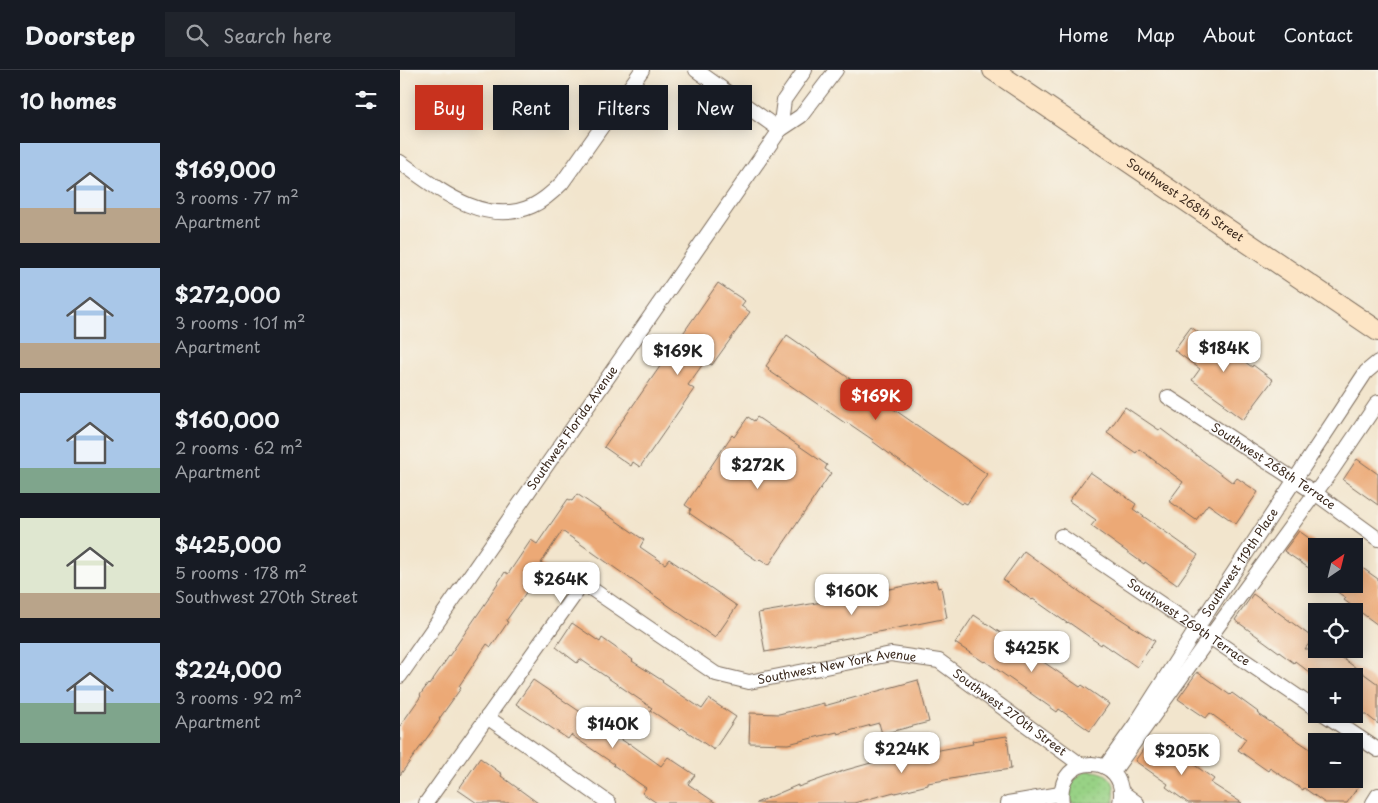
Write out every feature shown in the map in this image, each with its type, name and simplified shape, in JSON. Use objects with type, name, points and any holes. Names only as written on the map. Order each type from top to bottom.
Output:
[{"type":"main road","name":"Southwest 268th Street","points":[[993,70],[1378,331]]},
{"type":"street","points":[[400,162],[454,198],[475,208],[494,212],[514,212],[531,206],[548,196],[562,183],[642,70]]},
{"type":"street","points":[[696,70],[780,130]]},
{"type":"street","name":"Southwest Florida Avenue","points":[[780,130],[784,100],[805,70]]},
{"type":"street","name":"Southwest Florida Avenue","points":[[400,676],[780,130],[801,116],[836,70]]},
{"type":"street","name":"Southwest 119th Place","points":[[1109,770],[1135,725],[1294,480],[1366,372],[1378,362]]},
{"type":"street","name":"Southwest 268th Terrace","points":[[1168,397],[1315,493],[1378,538]]},
{"type":"street","name":"Southwest 119th Place","points":[[1109,770],[1210,637],[1332,470],[1378,402]]},
{"type":"street","name":"Southwest 269th Terrace","points":[[1061,536],[1308,704]]},
{"type":"street","name":"Southwest New York Avenue","points":[[486,717],[583,583],[716,674],[749,682],[890,654],[939,661]]},
{"type":"street","name":"Southwest 270th Street","points":[[939,661],[1081,765]]},
{"type":"street","points":[[426,803],[486,717],[610,803]]},
{"type":"street","points":[[1338,723],[1378,750]]},
{"type":"street","points":[[1008,803],[1061,798],[1062,784],[1066,776],[1072,769],[1089,763],[1098,764],[1109,770],[1121,785],[1121,797],[1137,803]]},
{"type":"street","points":[[1373,803],[1378,795]]},
{"type":"green space","points":[[1086,771],[1098,772],[1110,778],[1114,786],[1114,803],[1071,803],[1070,788],[1074,780]]},
{"type":"building","points":[[718,283],[745,301],[741,306],[750,312],[712,365],[705,361],[688,385],[694,389],[640,467],[633,462],[631,466],[604,447]]},
{"type":"building","points":[[1191,327],[1217,346],[1219,343],[1273,380],[1243,420],[1223,405],[1224,403],[1192,380],[1200,369],[1174,350]]},
{"type":"building","points":[[787,335],[987,474],[967,504],[963,502],[961,504],[891,455],[873,440],[768,370],[769,368],[766,366]]},
{"type":"building","points":[[1125,407],[1159,430],[1161,429],[1233,483],[1237,478],[1258,492],[1236,524],[1208,504],[1196,520],[1169,501],[1183,482],[1139,449],[1136,453],[1107,433]]},
{"type":"building","points":[[748,417],[754,421],[757,417],[827,465],[825,469],[831,473],[769,565],[760,559],[758,561],[689,513],[691,509],[685,505],[732,435],[734,437]]},
{"type":"building","points":[[1357,459],[1378,474],[1378,505],[1343,480]]},
{"type":"building","points":[[1090,472],[1136,504],[1133,509],[1198,555],[1177,585],[1091,526],[1096,520],[1069,501]]},
{"type":"building","points":[[577,494],[644,540],[640,547],[665,564],[669,559],[737,606],[715,638],[562,531],[541,563],[547,568],[537,583],[534,581],[506,621],[508,622],[491,647],[487,644],[459,686],[461,688],[440,720],[400,775],[400,726],[505,572],[508,574],[531,540],[537,544],[568,499],[572,501]]},
{"type":"building","points":[[1299,531],[1309,538],[1308,568],[1284,551]]},
{"type":"building","points":[[1024,551],[1091,600],[1155,641],[1137,667],[1003,580]]},
{"type":"building","points":[[1363,568],[1378,579],[1378,625],[1363,614],[1363,603],[1348,603],[1344,600],[1346,598],[1339,593],[1363,593]]},
{"type":"building","points":[[936,580],[938,588],[941,587],[947,618],[765,652],[758,613]]},
{"type":"building","points":[[1253,594],[1308,634],[1308,645],[1305,649],[1308,649],[1308,658],[1342,658],[1356,668],[1308,668],[1308,671],[1235,620]]},
{"type":"building","points":[[974,615],[1014,642],[1016,640],[1044,659],[1042,661],[1109,704],[1090,731],[1059,709],[1057,712],[985,661],[955,643]]},
{"type":"building","points":[[572,623],[600,642],[602,638],[702,709],[709,699],[736,717],[714,750],[682,728],[680,730],[650,710],[652,708],[580,659],[577,663],[556,647]]},
{"type":"building","points":[[1197,672],[1230,695],[1232,693],[1257,713],[1308,748],[1308,788],[1357,788],[1347,803],[1325,803],[1270,768],[1268,771],[1238,750],[1246,739],[1210,713],[1206,718],[1178,699]]},
{"type":"building","points":[[1363,673],[1378,684],[1378,724],[1363,712]]},
{"type":"building","points":[[533,680],[661,766],[668,757],[695,775],[688,784],[716,803],[657,803],[642,793],[646,788],[614,764],[571,735],[568,739],[516,704]]},
{"type":"building","points":[[918,680],[929,722],[882,734],[879,723],[788,744],[749,743],[750,713],[779,714],[824,703],[824,706]]},
{"type":"building","points":[[1007,736],[1011,769],[928,783],[928,785],[854,803],[756,803],[798,785],[798,787],[878,761],[879,763],[973,744],[972,741]]},
{"type":"building","points":[[1151,738],[1214,779],[1211,783],[1242,803],[1188,803],[1166,787],[1168,784],[1135,761]]},
{"type":"building","points":[[480,758],[538,803],[477,803],[458,790]]}]
